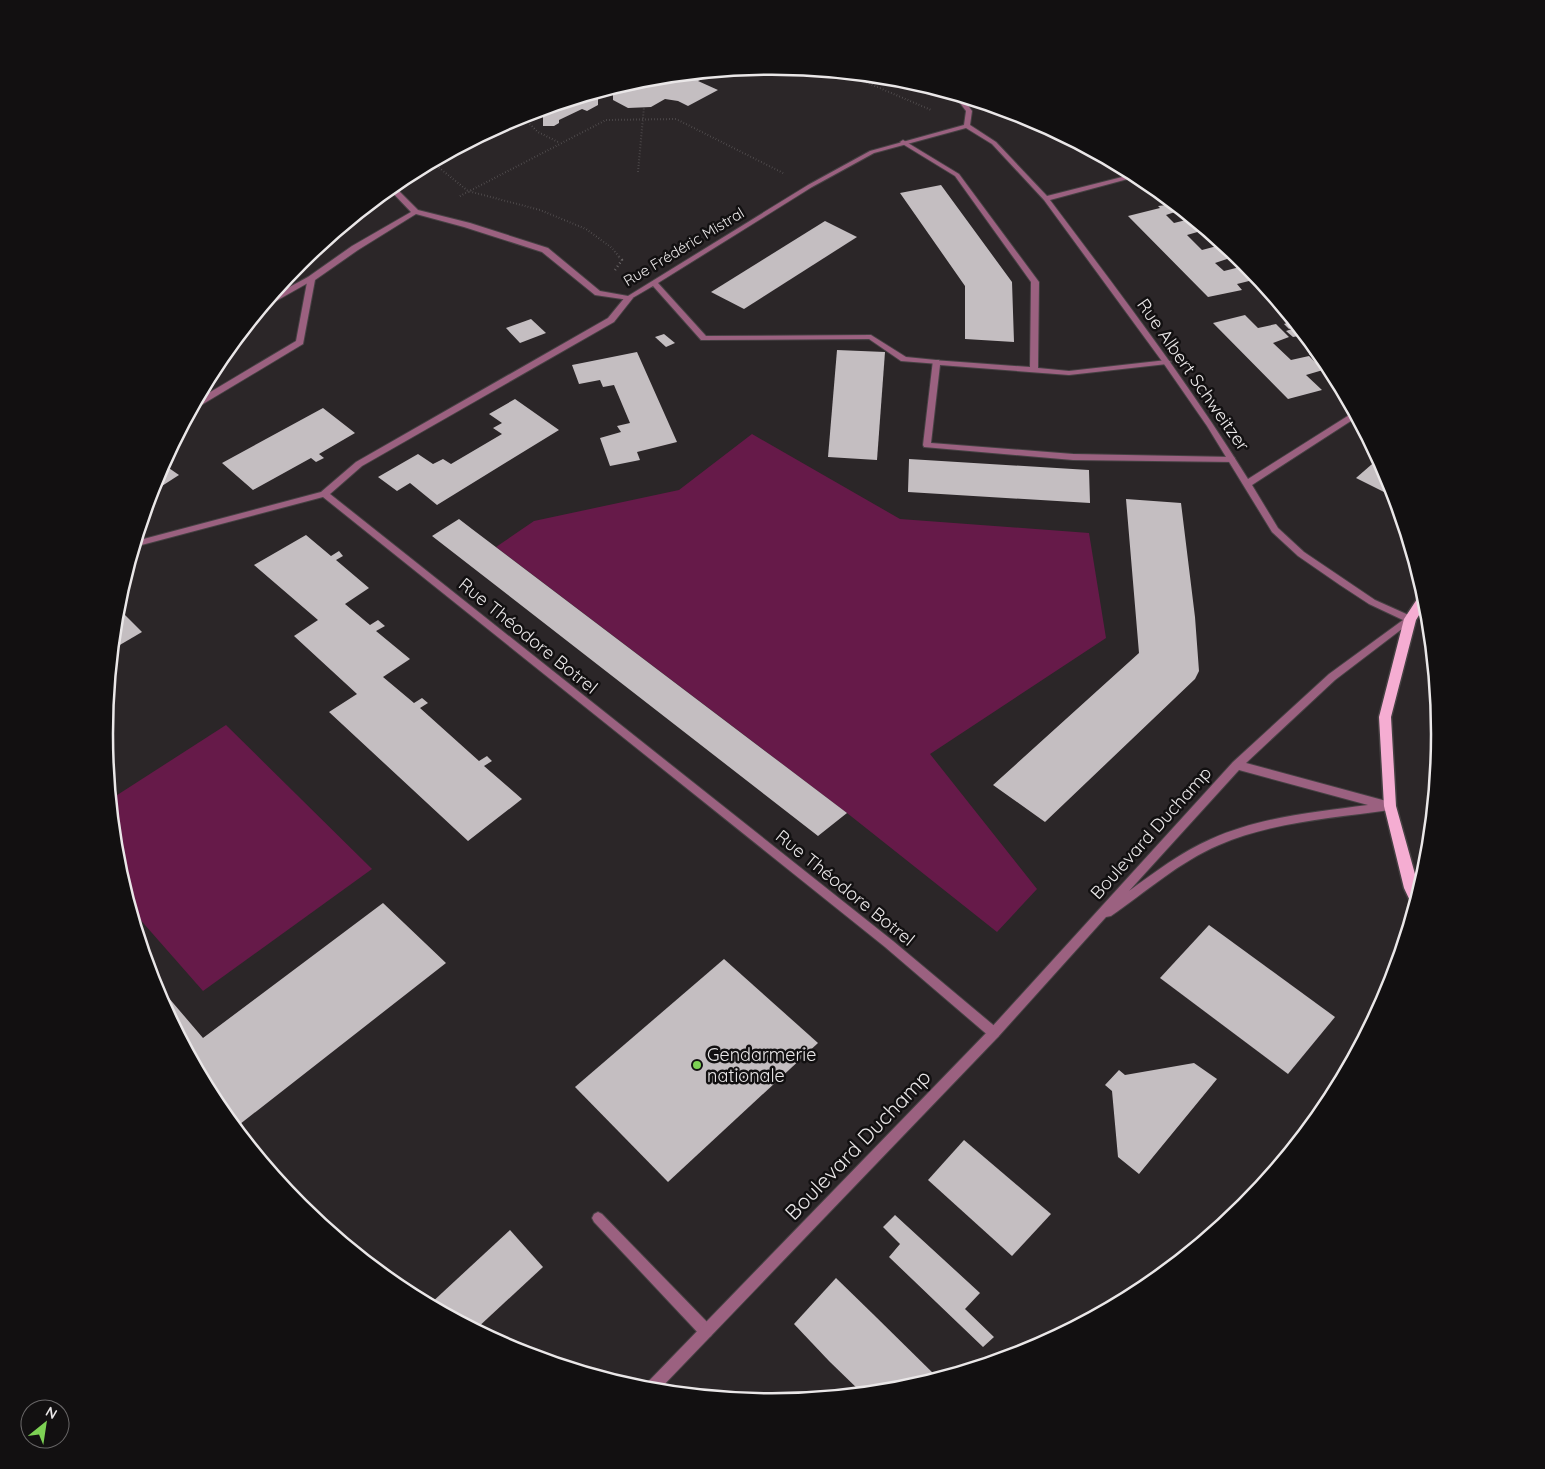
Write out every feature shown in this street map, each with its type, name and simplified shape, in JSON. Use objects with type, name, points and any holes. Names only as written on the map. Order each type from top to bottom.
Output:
[{"type":"main road","name":"Boulevard Duchamp","points":[[1390,806],[1385,717],[1410,619],[1419,605]]},
{"type":"main road","points":[[1390,806],[1413,892]]},
{"type":"street","points":[[963,103],[969,111],[967,126]]},
{"type":"street","name":"Rue Frédéric Mistral","points":[[415,212],[545,250],[598,293],[629,298],[810,186],[872,152],[967,126]]},
{"type":"street","name":"Rue Albert Schweitzer","points":[[967,126],[994,143],[1046,199],[1167,362],[1232,460],[1275,530],[1301,554],[1372,602],[1410,619]]},
{"type":"street","points":[[903,142],[957,175],[1035,282],[1034,369]]},
{"type":"street","points":[[1046,199],[1126,178]]},
{"type":"street","points":[[282,295],[312,279],[355,248],[415,212],[397,193]]},
{"type":"street","points":[[205,399],[300,342],[312,279]]},
{"type":"street","points":[[654,283],[704,338],[871,337],[904,359],[1070,373],[1167,362]]},
{"type":"street","points":[[142,542],[324,494],[359,464],[611,320],[629,298]]},
{"type":"street","points":[[936,362],[927,445],[1073,458],[1232,460]]},
{"type":"street","points":[[1247,484],[1350,417]]},
{"type":"street","name":"Rue Théodore Botrel","points":[[324,494],[881,938],[994,1033]]},
{"type":"street","name":"Boulevard Duchamp","points":[[656,1383],[994,1033],[1237,765],[1332,678],[1410,619]]},
{"type":"street","name":"Boulevard Duchamp","points":[[1237,765],[1390,806]]},
{"type":"street","name":"Boulevard Duchamp","points":[[1092,924],[1192,854],[1228,837],[1290,820],[1390,806]]},
{"type":"street","points":[[598,1218],[706,1331]]},
{"type":"path","points":[[866,82],[967,126]]},
{"type":"path","points":[[638,172],[644,107]]},
{"type":"path","points":[[429,216],[469,191],[606,120],[676,119],[810,186]]},
{"type":"path","points":[[528,122],[538,132],[561,144]]},
{"type":"shaded area","points":[[752,434],[900,519],[1089,533],[1106,638],[930,754],[1037,889],[997,932],[847,813],[496,547],[534,521],[679,490]]},
{"type":"shaded area","points":[[226,725],[372,869],[203,991],[139,919],[126,863],[116,796]]},
{"type":"building","points":[[702,79],[698,81],[718,90],[688,106],[678,101],[665,99],[651,107],[628,108],[613,100],[613,95]]},
{"type":"building","points":[[598,98],[598,105],[587,111],[582,109],[559,120],[559,123],[554,126],[543,126],[543,117]]},
{"type":"building","points":[[941,185],[1012,282],[1014,342],[965,339],[965,286],[900,193]]},
{"type":"building","points":[[1166,205],[1175,212],[1166,215],[1174,223],[1185,220],[1198,232],[1187,235],[1202,250],[1215,246],[1229,258],[1215,263],[1224,271],[1238,267],[1250,281],[1237,284],[1242,290],[1208,297],[1128,216],[1160,208],[1158,206]]},
{"type":"building","points":[[825,221],[857,237],[744,309],[711,292]]},
{"type":"building","points":[[1245,315],[1258,328],[1276,324],[1289,337],[1273,343],[1291,360],[1309,356],[1322,370],[1306,375],[1322,390],[1288,399],[1213,323]]},
{"type":"building","points":[[531,319],[546,333],[520,343],[506,328]]},
{"type":"building","points":[[1287,323],[1292,328],[1289,329],[1284,324]]},
{"type":"building","points":[[1292,329],[1298,336],[1293,337],[1286,331]]},
{"type":"building","points":[[664,334],[675,343],[666,347],[655,337]]},
{"type":"building","points":[[837,350],[885,352],[877,460],[828,457]]},
{"type":"building","points":[[637,352],[677,442],[637,452],[640,460],[610,466],[600,438],[621,432],[617,426],[630,423],[614,385],[603,387],[600,380],[579,384],[572,365]]},
{"type":"building","points":[[515,399],[559,430],[437,505],[410,483],[397,491],[378,477],[418,454],[433,464],[443,459],[451,464],[502,434],[493,428],[502,423],[489,414]]},
{"type":"building","points":[[323,408],[355,433],[319,454],[324,458],[316,462],[311,458],[253,490],[222,463]]},
{"type":"building","points":[[909,459],[1089,470],[1090,503],[908,492]]},
{"type":"building","points":[[1373,463],[1386,493],[1356,478]]},
{"type":"building","points":[[169,468],[179,475],[161,486]]},
{"type":"building","points":[[1126,499],[1181,503],[1195,617],[1199,671],[1195,679],[1045,822],[993,785],[1139,653]]},
{"type":"building","points":[[459,519],[847,813],[818,836],[432,536]]},
{"type":"building","points":[[306,535],[331,556],[339,551],[343,556],[336,560],[369,588],[345,604],[370,625],[378,620],[385,626],[376,631],[410,659],[383,677],[414,703],[422,698],[428,703],[420,708],[479,761],[487,756],[492,761],[484,766],[522,799],[468,841],[329,712],[357,694],[294,636],[318,620],[254,565]]},
{"type":"building","points":[[125,615],[142,632],[119,645]]},
{"type":"building","points":[[383,903],[446,963],[240,1124],[201,1064],[167,996],[203,1038]]},
{"type":"building","points":[[1209,925],[1335,1017],[1288,1074],[1160,978]]},
{"type":"building","name":"Gendarmerie nationale","points":[[724,959],[818,1043],[668,1182],[575,1087]]},
{"type":"building","points":[[1194,1063],[1217,1079],[1139,1174],[1118,1157],[1112,1091],[1105,1085],[1119,1070],[1125,1075]]},
{"type":"building","points":[[964,1140],[1051,1214],[1012,1256],[928,1180]]},
{"type":"building","points":[[895,1215],[980,1293],[965,1309],[994,1337],[983,1347],[889,1257],[900,1244],[883,1227]]},
{"type":"building","points":[[510,1230],[543,1267],[480,1325],[434,1300]]},
{"type":"building","points":[[836,1278],[934,1374],[857,1388],[794,1324]]},
{"type":"place","name":"Gendarmerie nationale","points":[[697,1065]]}]
